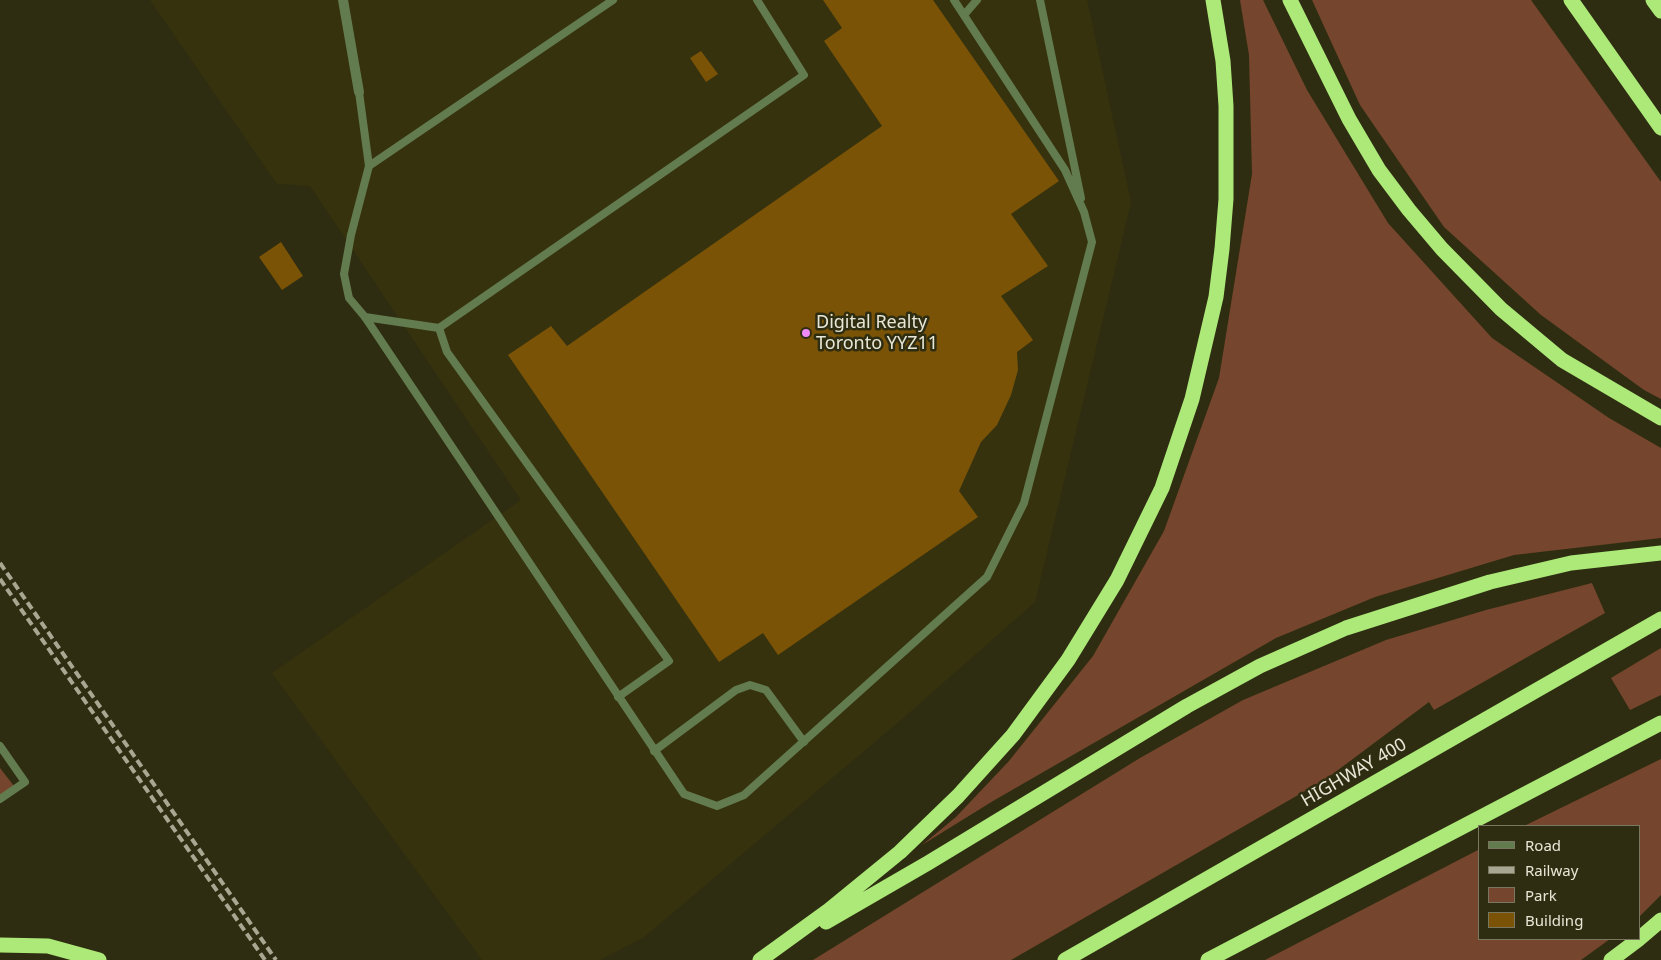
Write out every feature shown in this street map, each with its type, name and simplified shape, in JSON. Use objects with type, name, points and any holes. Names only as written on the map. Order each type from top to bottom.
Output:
[{"type":"highway","points":[[761,960],[830,910],[900,852],[958,796],[1013,735],[1068,660],[1117,580],[1162,488],[1192,399],[1216,297],[1222,249],[1226,199],[1226,106],[1223,61],[1213,0]]},
{"type":"highway","points":[[1290,0],[1349,119],[1379,170],[1408,210],[1442,249],[1501,309],[1562,360],[1661,418]]},
{"type":"highway","points":[[1571,0],[1661,128]]},
{"type":"highway","points":[[1653,0],[1661,11]]},
{"type":"highway","points":[[761,960],[928,863],[1187,706],[1260,666],[1346,628],[1490,582],[1571,563],[1661,552]]},
{"type":"highway","name":"HIGHWAY 400","points":[[1065,960],[1661,619]]},
{"type":"highway","points":[[1208,960],[1661,724]]},
{"type":"highway","points":[[1641,936],[1661,920]]},
{"type":"highway","points":[[1611,960],[1636,940]]},
{"type":"highway","points":[[0,944],[48,946],[99,960]]},
{"type":"street","points":[[343,0],[359,92]]},
{"type":"lane","points":[[369,166],[613,0]]},
{"type":"lane","points":[[365,317],[439,328],[804,75],[757,0]]},
{"type":"lane","points":[[954,0],[1065,170],[1084,212]]},
{"type":"lane","points":[[964,15],[977,0]]},
{"type":"lane","points":[[359,92],[369,166],[351,235],[344,274],[349,298],[365,317],[684,794],[717,806],[744,795],[987,577],[1024,502],[1092,242],[1084,212],[1040,0]]},
{"type":"lane","points":[[439,328],[447,352],[669,661],[618,697]]},
{"type":"lane","points":[[654,751],[736,690],[750,686],[766,690],[804,742]]},
{"type":"lane","points":[[0,746],[25,782],[0,799]]},
{"type":"shaded area","points":[[150,0],[1087,0],[1131,202],[1035,602],[902,719],[644,937],[600,960],[482,960],[272,673],[521,500],[310,186],[277,184]]},
{"type":"green space","points":[[1240,0],[1263,0],[1307,90],[1388,223],[1492,338],[1609,418],[1661,448],[1661,538],[1514,555],[1375,597],[1276,638],[993,801],[922,845],[956,817],[1009,761],[1093,656],[1164,531],[1219,378],[1252,174],[1249,55]]},
{"type":"green space","points":[[1312,0],[1531,0],[1661,182],[1661,399],[1644,390],[1541,315],[1444,227],[1360,105]]},
{"type":"green space","points":[[1592,583],[1605,613],[1434,710],[1429,702],[1326,779],[1011,960],[813,960],[1140,758],[1243,700],[1386,640],[1486,610]]},
{"type":"green space","points":[[1661,648],[1661,695],[1630,710],[1611,678]]},
{"type":"green space","points":[[1661,759],[1661,895],[1641,915],[1641,825],[1526,825]]},
{"type":"green space","points":[[0,768],[14,786],[0,796]]},
{"type":"green space","points":[[1478,850],[1478,940],[1609,940],[1581,960],[1265,960]]},
{"type":"building","name":"Digital Realty Toronto YYZ11","points":[[823,0],[933,0],[1059,181],[1011,214],[1048,266],[1001,296],[1033,340],[1017,352],[1018,370],[1011,395],[997,425],[981,442],[959,491],[978,517],[778,655],[763,633],[719,662],[508,355],[551,326],[567,346],[882,126],[824,41],[842,28]]},
{"type":"building","points":[[701,51],[718,74],[706,82],[690,58]]},
{"type":"building","points":[[281,242],[303,276],[282,290],[259,257]]},
{"type":"railway","points":[[0,563],[276,960]]},
{"type":"railway","points":[[0,579],[265,960]]},
{"type":"place","name":"Digital Realty Toronto YYZ11","points":[[806,333]]}]
